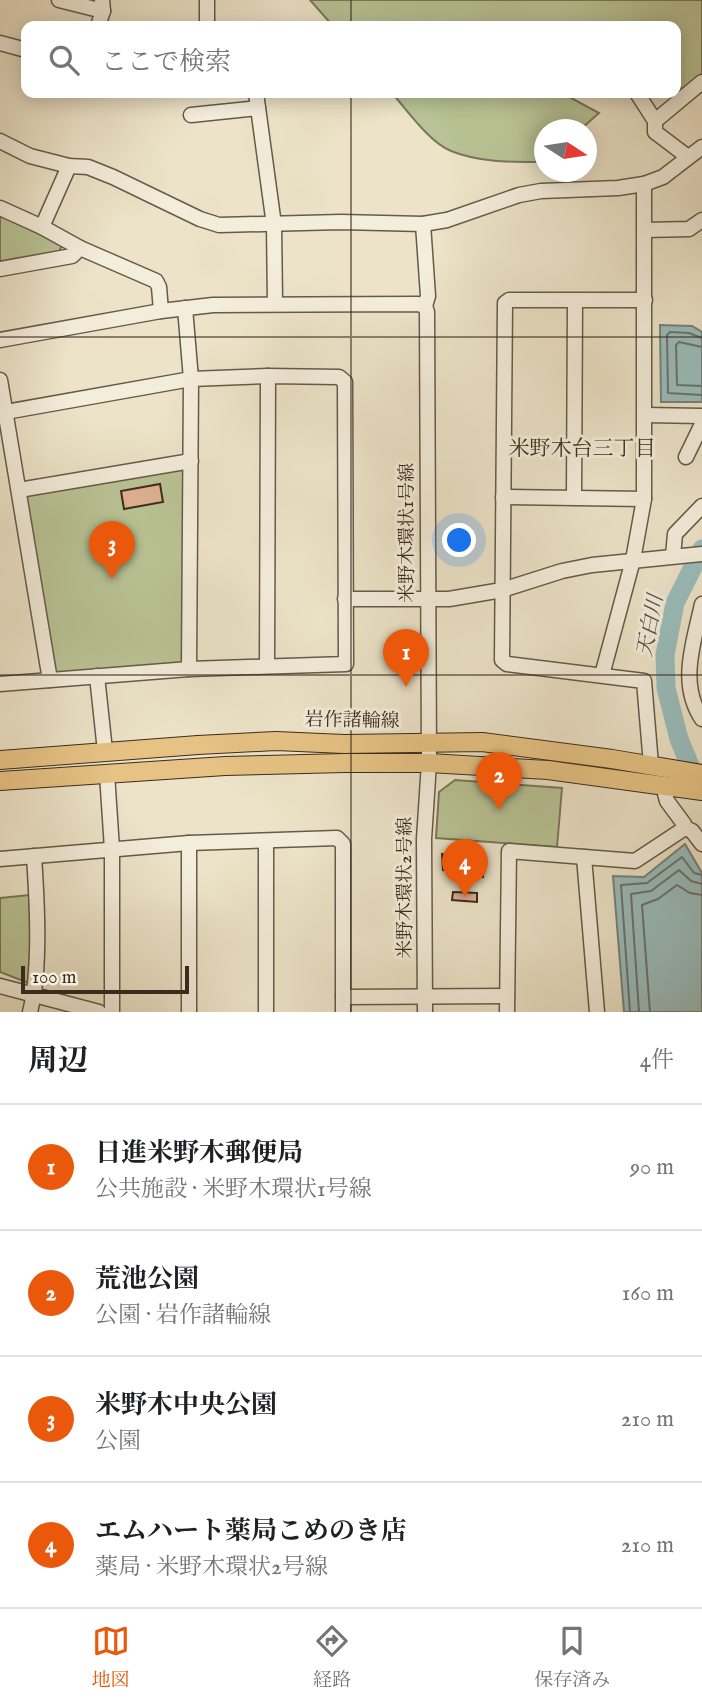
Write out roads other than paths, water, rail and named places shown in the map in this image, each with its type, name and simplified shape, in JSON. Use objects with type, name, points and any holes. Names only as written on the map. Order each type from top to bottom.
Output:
[{"type":"main road","name":"岩作諸輪線","points":[[0,760],[276,741],[357,744],[489,743],[664,777],[702,791]]},
{"type":"main road","name":"岩作諸輪線","points":[[0,781],[225,766],[345,763],[429,764],[664,777],[702,774]]},
{"type":"street","points":[[59,0],[103,5]]},
{"type":"street","points":[[206,0],[207,21]]},
{"type":"street","points":[[0,43],[21,49]]},
{"type":"street","points":[[656,121],[702,82]]},
{"type":"street","points":[[257,98],[274,225],[275,303]]},
{"type":"street","points":[[640,98],[656,121],[655,132],[688,156]]},
{"type":"street","points":[[191,115],[258,108]]},
{"type":"street","points":[[0,141],[30,156],[69,166],[88,167],[114,177],[214,225],[341,222],[423,224],[447,220],[519,195],[541,191],[618,188],[645,184],[663,177],[702,147]]},
{"type":"street","points":[[42,227],[69,166]]},
{"type":"street","points":[[602,675],[633,560],[644,499],[645,184]]},
{"type":"street","points":[[0,208],[80,248],[156,281],[159,286],[161,311]]},
{"type":"street","points":[[645,230],[689,229],[702,220]]},
{"type":"street","name":"米野木環状1号線","points":[[423,224],[428,296],[423,305],[427,312],[429,764]]},
{"type":"street","points":[[0,269],[72,256],[80,248]]},
{"type":"street","points":[[645,300],[509,300],[503,307],[503,663],[644,681],[667,801],[685,828],[692,831],[702,844]]},
{"type":"street","points":[[574,497],[575,301]]},
{"type":"street","points":[[0,340],[185,308],[275,303],[423,305]]},
{"type":"street","points":[[185,308],[191,379],[189,669]]},
{"type":"street","points":[[267,666],[268,376]]},
{"type":"street","points":[[0,684],[189,669],[346,664],[345,382],[339,377],[191,379],[3,413]]},
{"type":"street","points":[[0,380],[3,413],[19,489],[50,680]]},
{"type":"street","points":[[645,415],[702,416]]},
{"type":"street","points":[[686,457],[702,424]]},
{"type":"street","points":[[19,489],[191,461]]},
{"type":"street","points":[[503,497],[644,499]]},
{"type":"street","points":[[676,556],[675,534],[702,506]]},
{"type":"street","points":[[345,599],[449,599],[502,590],[562,572],[633,560],[702,554]]},
{"type":"street","points":[[702,604],[689,667],[692,697],[702,719]]},
{"type":"street","points":[[697,629],[702,704]]},
{"type":"street","points":[[97,676],[105,751]]},
{"type":"street","name":"米野木環状2号線","points":[[425,1012],[424,839],[429,764]]},
{"type":"street","points":[[107,774],[112,849],[112,1012]]},
{"type":"street","points":[[507,1012],[509,852],[639,860],[685,828]]},
{"type":"street","points":[[0,859],[189,844],[337,838],[343,844],[343,1012]]},
{"type":"street","points":[[266,841],[266,1012]]},
{"type":"street","points":[[189,844],[189,1012]]},
{"type":"street","points":[[30,1012],[34,995],[34,856]]},
{"type":"street","points":[[584,857],[597,1012]]},
{"type":"street","points":[[0,986],[99,1012]]},
{"type":"street","points":[[343,997],[507,996]]},
{"type":"water","points":[[660,325],[692,326],[702,332],[702,402],[661,402]]},
{"type":"water","points":[[685,844],[702,873],[702,1012],[624,1012],[613,876],[644,877]]},
{"type":"waterway","name":"天白川","points":[[698,785],[679,739],[666,688],[665,655],[675,603],[702,549]]},
{"type":"place","name":"米野木中央公園","points":[[112,579]]},
{"type":"place","name":"日進米野木郵便局","points":[[406,687]]},
{"type":"place","name":"荒池公園","points":[[499,810]]},
{"type":"place","name":"エムハート薬局こめのき店","points":[[465,897]]},
{"type":"district","name":"米野木台三丁目","points":[[582,449]]}]
